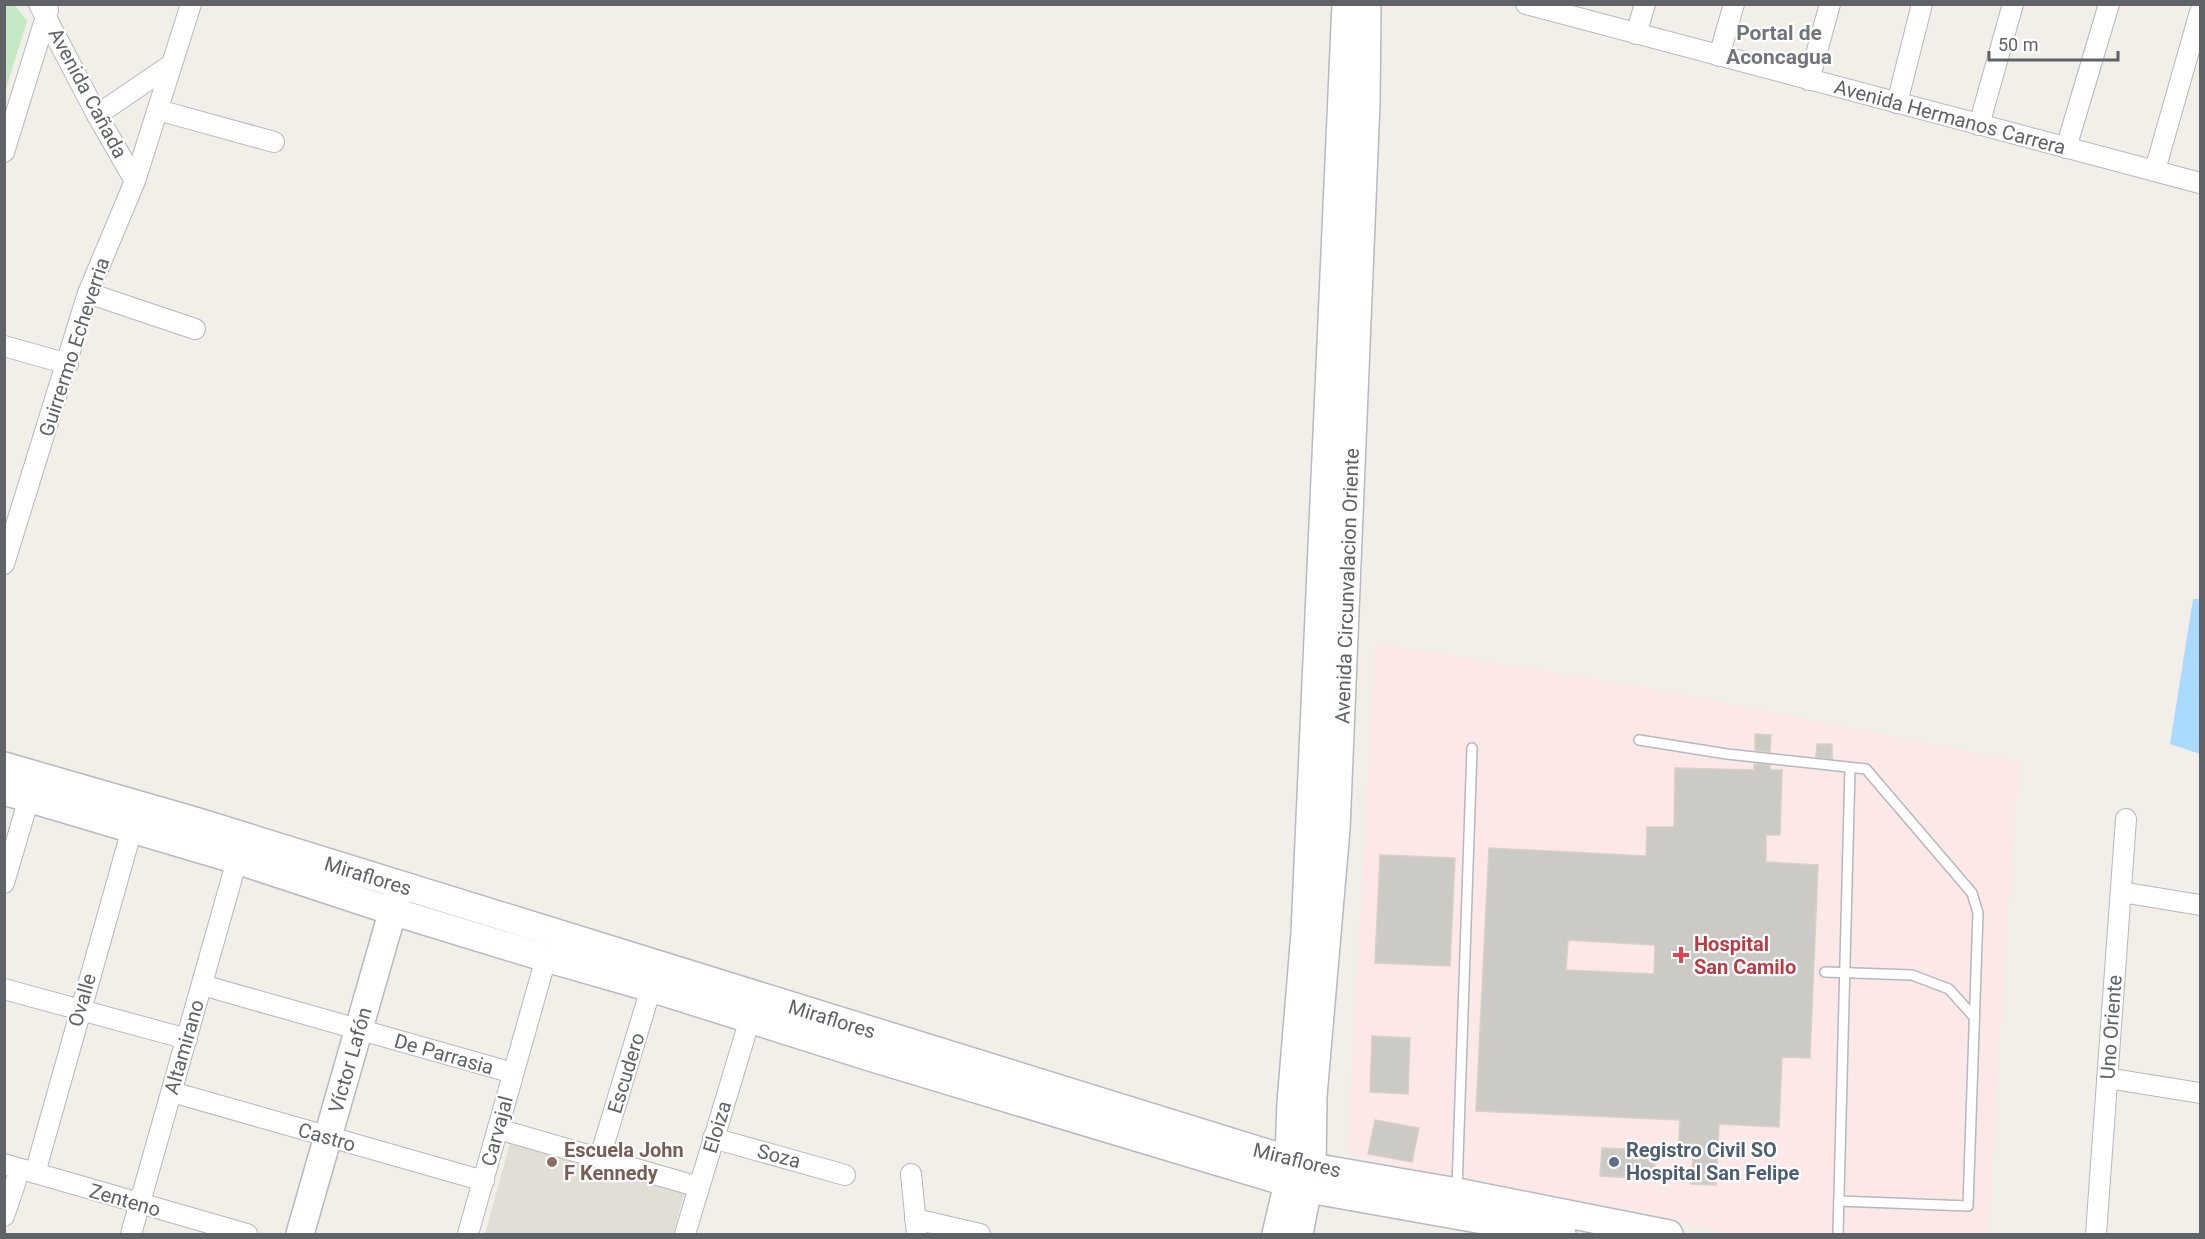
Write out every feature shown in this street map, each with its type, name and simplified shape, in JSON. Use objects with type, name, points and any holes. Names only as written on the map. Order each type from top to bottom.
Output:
[{"type":"main road","name":"Avenida Circunvalacion Oriente","points":[[1300,1175],[1291,1103],[1305,933],[1346,4]]},
{"type":"main road","name":"Avenida Circunvalacion Oriente","points":[[1300,1175],[1313,1095],[1328,946],[1337,818],[1366,103],[1367,4]]},
{"type":"main road","name":"Miraflores","points":[[4,766],[198,822],[546,958],[750,1019],[1300,1175],[1454,1203],[1669,1234]]},
{"type":"main road","name":"Miraflores","points":[[17,794],[237,860],[396,898],[1300,1175]]},
{"type":"main road","name":"Víctor Lafón","points":[[300,1234],[396,898]]},
{"type":"main road","points":[[1276,1234],[1300,1175]]},
{"type":"main road","points":[[1299,1234],[1300,1175]]},
{"type":"main road","name":"Miraflores","points":[[1454,1203],[1562,1234]]},
{"type":"street","name":"Guirrermo Echeverria","points":[[4,564],[68,364],[88,293],[135,181],[190,4]]},
{"type":"street","points":[[1636,34],[1644,4]]},
{"type":"street","points":[[1719,56],[1734,4]]},
{"type":"street","points":[[1809,80],[1830,4]]},
{"type":"street","points":[[1897,103],[1922,4]]},
{"type":"street","points":[[1979,125],[2013,4]]},
{"type":"street","points":[[2066,148],[2109,4]]},
{"type":"street","name":"Avenida Hermanos Carrera","points":[[1534,6],[2200,183]]},
{"type":"street","points":[[4,152],[45,8]]},
{"type":"street","name":"Avenida Cañada","points":[[45,8],[97,115],[135,181]]},
{"type":"street","points":[[2155,170],[2200,12]]},
{"type":"street","points":[[97,115],[172,64]]},
{"type":"street","points":[[158,110],[274,142]]},
{"type":"street","points":[[88,293],[195,329]]},
{"type":"street","points":[[4,346],[68,364]]},
{"type":"street","points":[[4,883],[17,794]]},
{"type":"street","name":"Uno Oriente","points":[[2096,1234],[2126,819]]},
{"type":"street","name":"Ovalle","points":[[4,1216],[80,1009],[132,829]]},
{"type":"street","name":"Altamirano","points":[[131,1234],[237,860]]},
{"type":"street","points":[[2121,892],[2200,905]]},
{"type":"street","name":"Carvajal","points":[[468,1234],[546,958]]},
{"type":"street","name":"De Parrasia","points":[[202,985],[513,1074]]},
{"type":"street","name":"Escudero","points":[[600,1157],[651,988]]},
{"type":"street","points":[[4,989],[187,1039]]},
{"type":"street","name":"Eloiza","points":[[686,1234],[750,1019]]},
{"type":"street","points":[[2108,1078],[2200,1093]]},
{"type":"street","name":"Castro","points":[[172,1092],[484,1181]]},
{"type":"street","points":[[498,1129],[699,1187]]},
{"type":"street","name":"Soza","points":[[713,1138],[845,1174]]},
{"type":"street","name":"Zenteno","points":[[20,1169],[247,1234]]},
{"type":"street","points":[[911,1174],[916,1227],[980,1234]]},
{"type":"lane","points":[[1639,740],[1727,754],[1866,769],[1972,893],[1978,913],[1968,1206],[1839,1201]]},
{"type":"lane","points":[[1454,1203],[1472,748]]},
{"type":"lane","points":[[1838,1234],[1850,768]]},
{"type":"lane","points":[[1825,972],[1912,975],[1949,989],[1974,1017]]},
{"type":"shaded area","name":"Hospital San Camilo","points":[[1375,643],[1678,693],[2019,761],[1988,1234],[1735,1234],[1363,1159],[1349,1152],[1348,1135]]},
{"type":"shaded area","name":"Escuela John F Kennedy","points":[[512,1136],[686,1189],[673,1234],[485,1234]]},
{"type":"green space","points":[[5,4],[15,5],[27,21],[5,92]]},
{"type":"water","points":[[2193,599],[2200,599],[2200,754],[2170,744]]},
{"type":"building","points":[[1755,734],[1771,735],[1770,752],[1755,750]]},
{"type":"building","points":[[1817,744],[1832,744],[1832,759],[1816,757]]},
{"type":"building","points":[[1754,764],[1770,765],[1770,770],[1782,770],[1780,835],[1766,835],[1766,862],[1818,865],[1810,1058],[1782,1057],[1779,1127],[1719,1124],[1716,1185],[1691,1184],[1693,1155],[1678,1154],[1680,1120],[1476,1111],[1489,848],[1646,856],[1647,827],[1674,827],[1675,768],[1754,770]],"holes":[[[1568,940],[1655,945],[1654,974],[1566,970]]]},
{"type":"building","points":[[1380,855],[1455,858],[1450,966],[1375,963]]},
{"type":"building","points":[[1372,1036],[1410,1038],[1408,1094],[1370,1092]]},
{"type":"building","points":[[1375,1120],[1419,1128],[1412,1162],[1368,1154]]},
{"type":"building","points":[[1602,1148],[1655,1150],[1654,1179],[1600,1176]]},
{"type":"place","name":"Hospital San Camilo","points":[[1681,955]]},
{"type":"place","name":"Escuela John F Kennedy","points":[[552,1162]]},
{"type":"place","name":"Registro Civil SO Hospital San Felipe","points":[[1614,1162]]},
{"type":"district","name":"Portal de Aconcagua","points":[[1779,45]]}]
